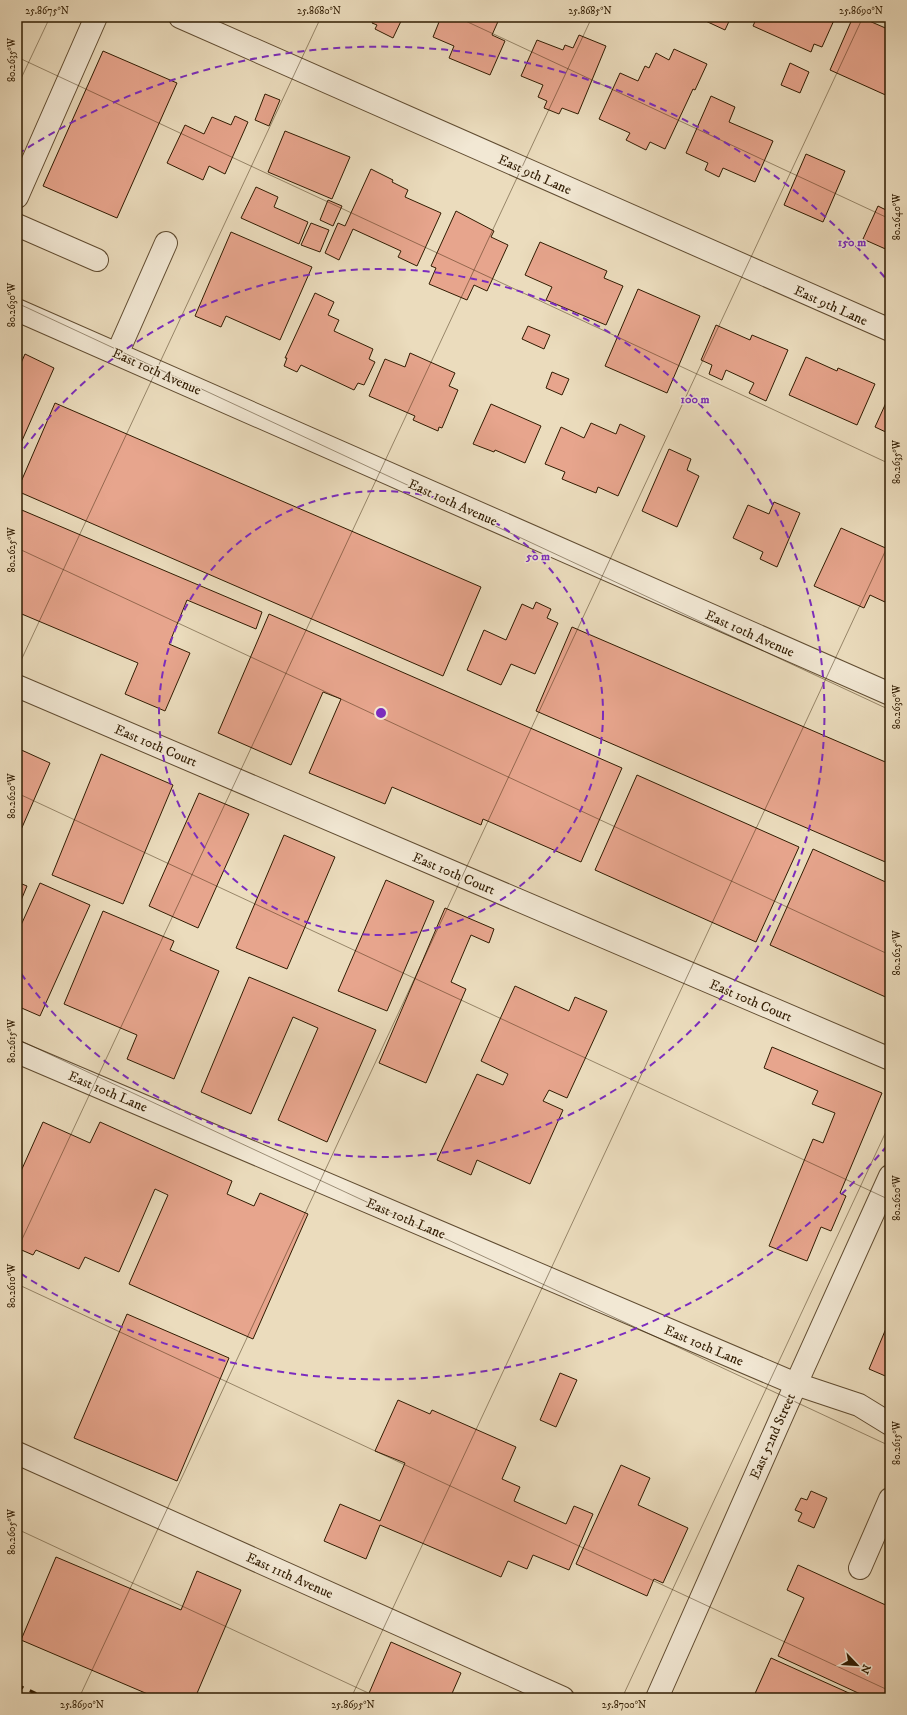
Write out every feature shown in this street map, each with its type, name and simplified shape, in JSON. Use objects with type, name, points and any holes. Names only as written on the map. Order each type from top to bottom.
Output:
[{"type":"street","points":[[17,197],[96,17]]},
{"type":"street","name":"East 9th Lane","points":[[180,17],[890,330]]},
{"type":"street","points":[[17,225],[97,260]]},
{"type":"street","points":[[117,354],[166,243]]},
{"type":"street","name":"East 10th Avenue","points":[[17,310],[890,694]]},
{"type":"street","name":"East 10th Court","points":[[17,686],[890,1059]]},
{"type":"street","name":"East 10th Lane","points":[[17,1052],[796,1384],[859,1405],[890,1424]]},
{"type":"street","name":"East 52nd Street","points":[[657,1698],[890,1176]]},
{"type":"street","name":"East 11th Avenue","points":[[17,1453],[563,1698]]},
{"type":"street","points":[[860,1568],[890,1499]]},
{"type":"building","points":[[367,17],[403,17],[393,38],[375,29],[377,25],[372,23],[373,20]]},
{"type":"building","points":[[441,17],[500,17],[492,35],[505,41],[490,75],[449,58],[454,46],[433,37]]},
{"type":"building","points":[[697,17],[731,17],[725,30]]},
{"type":"building","points":[[757,17],[835,18],[822,47],[814,44],[811,52],[753,26]]},
{"type":"building","points":[[853,17],[860,17],[890,30],[890,97],[830,70]]},
{"type":"building","points":[[579,35],[606,46],[578,114],[562,108],[559,114],[544,108],[547,101],[538,97],[543,85],[521,76],[537,40],[563,50],[565,45],[573,48]]},
{"type":"building","points":[[674,49],[707,64],[695,90],[693,89],[665,149],[650,142],[646,150],[626,140],[630,133],[599,119],[620,73],[638,81],[645,66],[649,68],[656,53],[669,60]]},
{"type":"building","points":[[103,51],[177,83],[117,218],[43,186]]},
{"type":"building","points":[[790,63],[809,72],[800,93],[781,85]]},
{"type":"building","points":[[265,94],[280,100],[269,126],[255,120]]},
{"type":"building","points":[[711,96],[735,107],[729,122],[773,141],[755,182],[723,168],[719,177],[705,170],[708,163],[686,153]]},
{"type":"building","points":[[235,116],[248,122],[225,174],[209,166],[203,180],[167,163],[185,125],[204,134],[212,117],[231,125]]},
{"type":"building","points":[[285,131],[350,157],[332,199],[268,172]]},
{"type":"building","points":[[806,154],[845,171],[823,222],[784,205]]},
{"type":"building","points":[[371,169],[393,180],[392,182],[408,190],[405,197],[441,213],[417,266],[398,257],[401,251],[353,229],[339,260],[325,253],[338,223],[345,226]]},
{"type":"building","points":[[256,187],[278,197],[274,207],[308,222],[299,244],[241,218]]},
{"type":"building","points":[[328,200],[342,206],[333,226],[320,220]]},
{"type":"building","points":[[878,206],[890,212],[890,251],[863,239]]},
{"type":"building","points":[[456,211],[494,231],[491,237],[508,245],[487,291],[474,285],[467,300],[429,284],[436,268],[431,266]]},
{"type":"building","points":[[311,223],[329,230],[320,252],[301,245]]},
{"type":"building","points":[[231,232],[312,267],[280,340],[226,316],[221,327],[195,316]]},
{"type":"building","points":[[540,242],[607,271],[604,278],[623,286],[606,325],[546,300],[552,287],[525,275]]},
{"type":"building","points":[[638,289],[700,316],[667,393],[605,366]]},
{"type":"building","points":[[315,293],[334,302],[328,315],[339,320],[334,331],[373,349],[369,359],[375,362],[364,385],[358,383],[354,390],[301,365],[297,372],[284,366],[287,358],[285,358]]},
{"type":"building","points":[[716,325],[750,340],[752,335],[788,350],[766,401],[749,393],[754,383],[726,370],[722,380],[709,374],[712,365],[701,360]]},
{"type":"building","points":[[528,326],[550,335],[544,349],[522,339]]},
{"type":"building","points":[[410,353],[455,373],[449,386],[458,390],[442,428],[439,427],[438,431],[413,420],[415,416],[369,396],[385,359],[405,367]]},
{"type":"building","points":[[25,354],[54,368],[17,452],[17,372]]},
{"type":"building","points":[[806,357],[837,371],[838,368],[875,384],[857,425],[789,395]]},
{"type":"building","points":[[552,372],[569,379],[562,395],[546,388]]},
{"type":"building","points":[[890,394],[890,434],[875,427]]},
{"type":"building","points":[[55,403],[481,587],[443,676],[17,491]]},
{"type":"building","points":[[491,404],[541,426],[525,463],[495,450],[494,452],[473,444]]},
{"type":"building","points":[[591,423],[616,434],[620,424],[645,436],[618,496],[598,487],[596,493],[562,479],[565,472],[545,464],[561,427],[584,438]]},
{"type":"building","points":[[669,449],[691,459],[687,470],[699,476],[677,527],[642,511]]},
{"type":"building","points":[[774,502],[800,513],[777,567],[760,559],[763,552],[733,538],[748,505],[769,514]]},
{"type":"building","points":[[17,508],[262,612],[256,629],[187,600],[169,644],[190,653],[165,711],[125,694],[138,663],[17,612]]},
{"type":"building","points":[[841,528],[890,550],[890,590],[885,602],[870,595],[864,608],[814,586]]},
{"type":"building","points":[[536,602],[551,609],[547,618],[558,623],[535,674],[511,664],[501,685],[467,670],[484,630],[506,640],[522,604],[533,609]]},
{"type":"building","points":[[269,614],[622,768],[581,862],[483,819],[481,825],[392,787],[385,804],[309,773],[341,699],[323,692],[291,765],[218,733]]},
{"type":"building","points":[[572,627],[890,764],[890,864],[536,711]]},
{"type":"building","points":[[17,748],[50,763],[17,839]]},
{"type":"building","points":[[101,754],[173,785],[123,904],[52,875]]},
{"type":"building","points":[[637,775],[799,847],[756,942],[595,870]]},
{"type":"building","points":[[199,793],[249,814],[198,928],[149,906]]},
{"type":"building","points":[[284,835],[335,857],[287,969],[236,948]]},
{"type":"building","points":[[813,849],[890,884],[890,999],[770,945]]},
{"type":"building","points":[[386,880],[434,901],[387,1011],[338,991]]},
{"type":"building","points":[[17,882],[27,886],[17,910]]},
{"type":"building","points":[[40,883],[90,905],[40,1016],[17,1006],[17,934]]},
{"type":"building","points":[[445,908],[494,929],[489,943],[471,935],[451,982],[466,989],[426,1083],[379,1063]]},
{"type":"building","points":[[103,911],[174,941],[170,950],[219,971],[174,1079],[127,1059],[137,1035],[64,1004]]},
{"type":"building","points":[[249,977],[376,1030],[327,1142],[278,1120],[318,1028],[293,1017],[251,1114],[201,1092]]},
{"type":"building","points":[[515,986],[569,1011],[575,997],[607,1011],[567,1098],[549,1090],[543,1101],[563,1110],[530,1184],[477,1160],[471,1175],[437,1160],[477,1074],[503,1085],[508,1074],[481,1061]]},
{"type":"building","points":[[772,1047],[882,1093],[840,1193],[846,1196],[831,1231],[821,1227],[807,1261],[769,1246],[813,1139],[823,1143],[835,1113],[812,1104],[818,1091],[764,1068]]},
{"type":"building","points":[[43,1122],[90,1143],[100,1122],[232,1181],[227,1194],[254,1206],[260,1193],[308,1214],[253,1339],[129,1284],[168,1195],[155,1189],[119,1272],[85,1257],[79,1269],[36,1250],[33,1255],[17,1248],[17,1180]]},
{"type":"building","points":[[127,1314],[229,1358],[177,1481],[74,1438]]},
{"type":"building","points":[[890,1319],[890,1378],[869,1369]]},
{"type":"building","points":[[560,1373],[577,1380],[556,1427],[540,1420]]},
{"type":"building","points":[[398,1400],[430,1414],[432,1410],[516,1447],[502,1479],[520,1487],[514,1501],[566,1524],[574,1506],[593,1514],[569,1570],[533,1555],[527,1569],[508,1561],[501,1577],[380,1525],[366,1559],[324,1541],[340,1504],[380,1521],[405,1463],[375,1451]]},
{"type":"building","points":[[621,1465],[650,1478],[638,1505],[688,1528],[663,1583],[654,1579],[647,1596],[576,1564]]},
{"type":"building","points":[[811,1491],[827,1498],[814,1528],[798,1521],[802,1513],[795,1510],[801,1498],[807,1500]]},
{"type":"building","points":[[56,1557],[181,1610],[197,1571],[241,1590],[195,1698],[157,1698],[21,1640]]},
{"type":"building","points":[[798,1565],[890,1607],[890,1698],[869,1698],[778,1656],[804,1598],[787,1590]]},
{"type":"building","points":[[391,1642],[461,1673],[450,1698],[367,1698]]},
{"type":"building","points":[[771,1658],[860,1698],[753,1698]]},
{"type":"railway","points":[[17,1685],[46,1698]]}]
